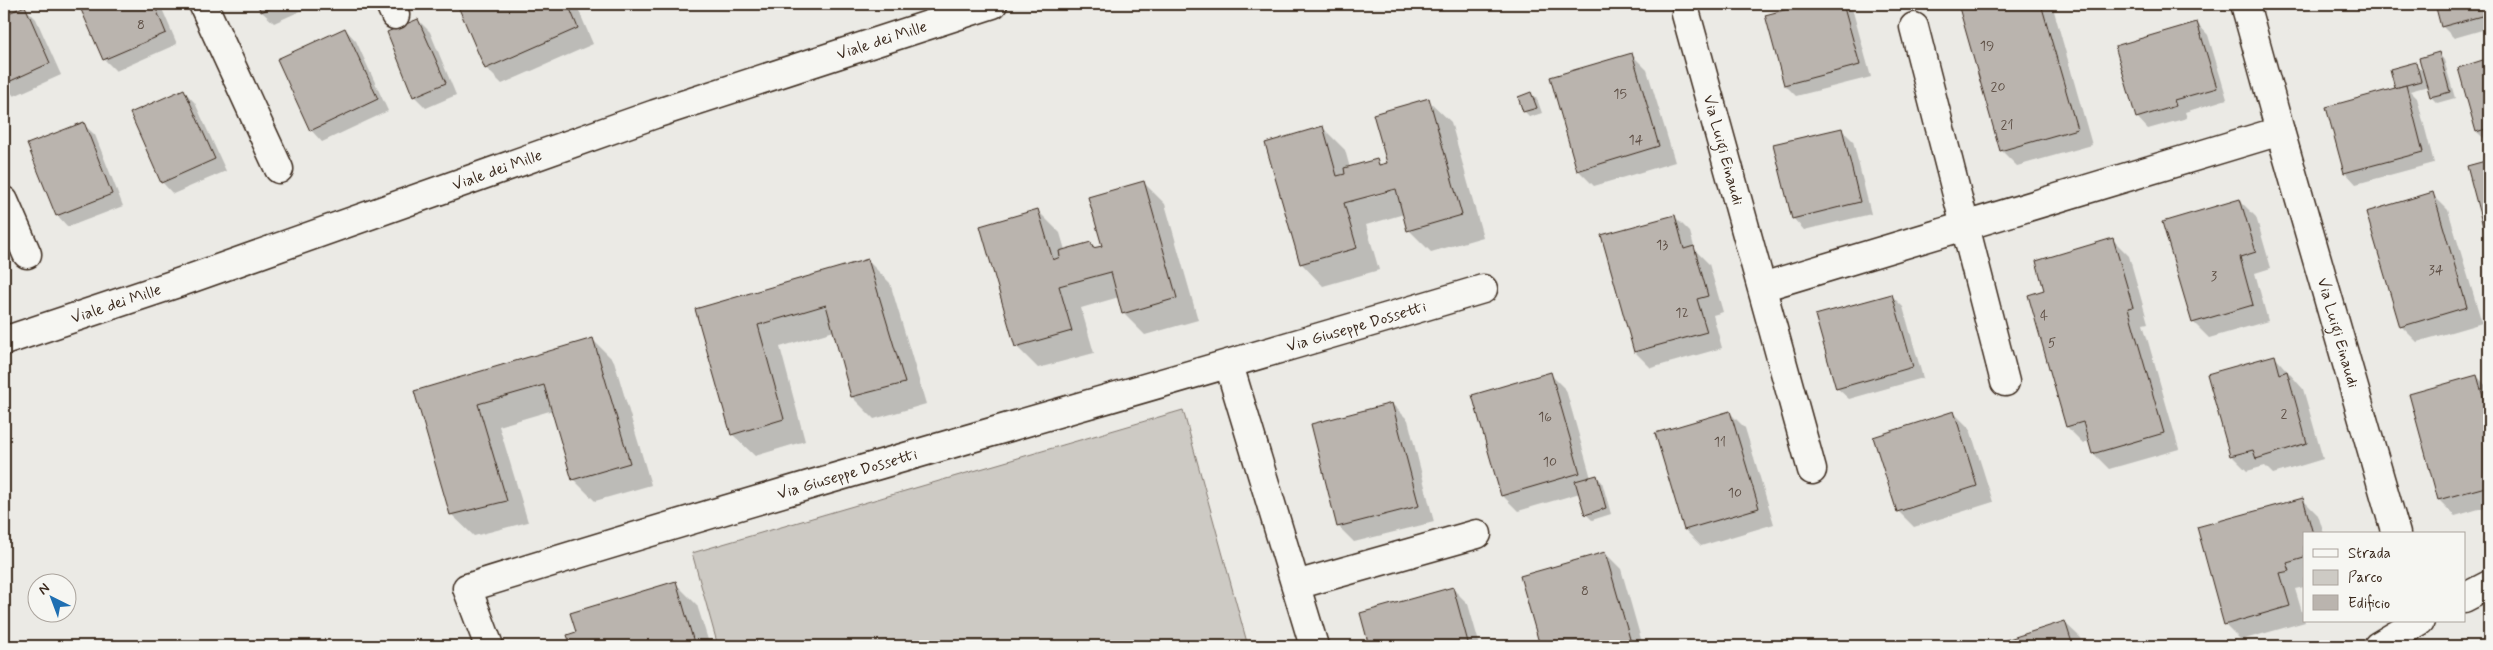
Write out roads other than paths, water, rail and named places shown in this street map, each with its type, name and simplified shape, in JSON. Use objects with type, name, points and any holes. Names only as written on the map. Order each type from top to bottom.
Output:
[{"type":"street","points":[[203,4],[279,170]]},
{"type":"street","name":"Viale dei Mille","points":[[4,341],[188,280],[655,114],[993,4]]},
{"type":"street","name":"Via Luigi Einaudi","points":[[2244,4],[2395,532]]},
{"type":"street","name":"Via Luigi Einaudi","points":[[1686,14],[1812,470]]},
{"type":"street","points":[[1914,27],[2005,382]]},
{"type":"street","points":[[1762,287],[2280,132]]},
{"type":"street","points":[[4,201],[27,254]]},
{"type":"street","name":"Via Giuseppe Dossetti","points":[[489,646],[467,588],[690,519],[1229,365],[1483,289]]},
{"type":"street","points":[[1229,365],[1314,646]]},
{"type":"street","points":[[1296,585],[1477,534]]},
{"type":"street","points":[[2466,597],[2489,585]]},
{"type":"street","points":[[2378,646],[2418,622]]}]
